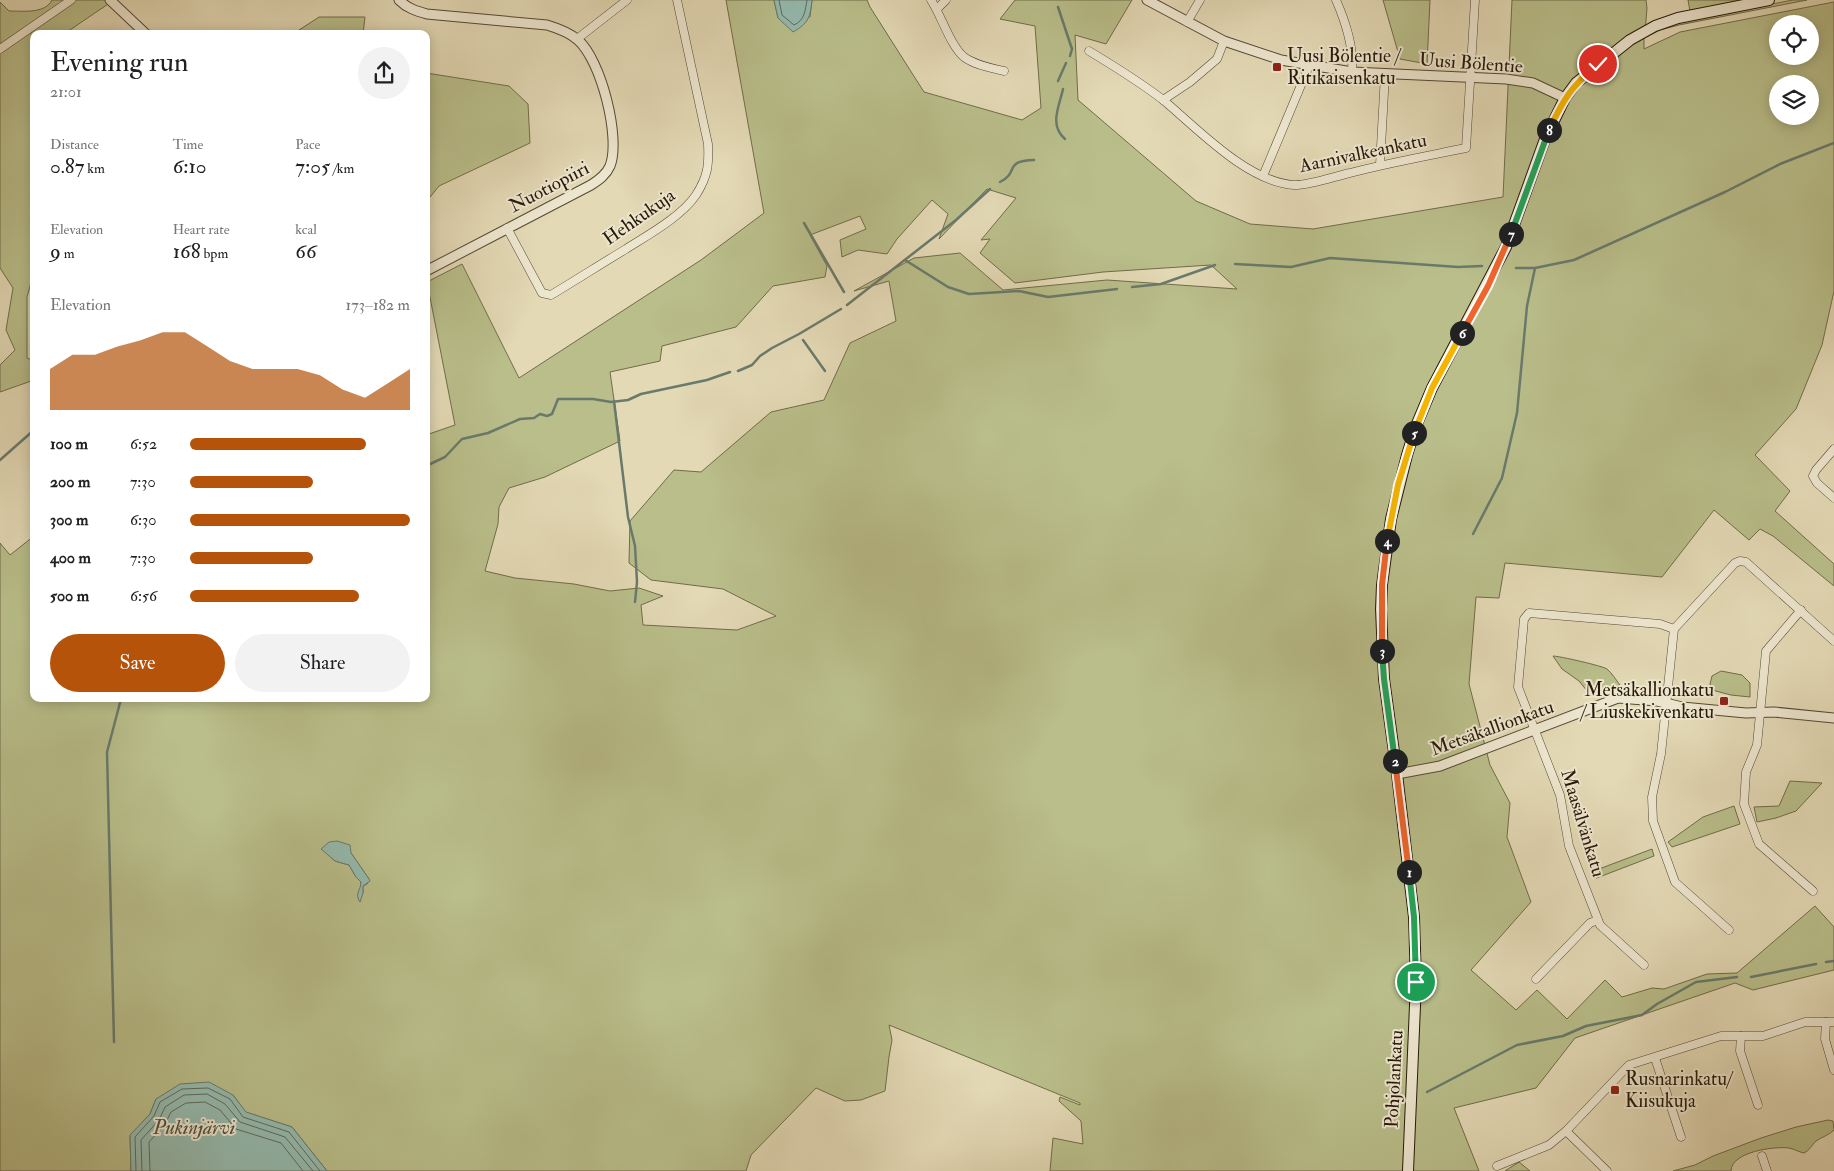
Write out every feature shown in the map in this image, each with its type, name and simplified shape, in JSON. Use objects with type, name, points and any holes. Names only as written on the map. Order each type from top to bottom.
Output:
[{"type":"main road","name":"Pohjolankatu","points":[[1408,1171],[1416,968],[1414,917],[1384,679],[1381,608],[1386,552],[1398,485],[1416,426],[1432,388],[1488,286],[1506,247],[1545,139],[1564,98],[1576,83],[1630,40],[1655,26],[1678,18],[1769,0]]},
{"type":"street","points":[[0,49],[71,0]]},
{"type":"street","points":[[110,0],[142,30]]},
{"type":"street","name":"Nuotiopiiri","points":[[399,0],[414,10],[427,14],[547,26],[558,28],[577,39],[594,61],[602,83],[613,136],[610,166],[604,176],[591,185],[430,268]]},
{"type":"street","points":[[577,39],[627,0]]},
{"type":"street","name":"Hehkukuja","points":[[506,228],[542,293],[551,295],[653,232],[682,210],[695,196],[704,180],[709,164],[708,144],[677,0]]},
{"type":"street","points":[[931,0],[950,36],[964,57],[986,67],[1004,71]]},
{"type":"street","points":[[937,9],[946,0]]},
{"type":"street","name":"Uusi Bölentie","points":[[1147,0],[1224,40],[1280,60],[1352,72],[1533,83],[1564,98]]},
{"type":"street","points":[[1187,22],[1200,0]]},
{"type":"street","points":[[1336,0],[1345,19],[1350,43],[1352,72]]},
{"type":"street","points":[[1470,79],[1475,0]]},
{"type":"street","points":[[1163,100],[1190,82],[1217,59],[1224,40]]},
{"type":"street","name":"Aarnivalkeankatu","points":[[1089,51],[1130,75],[1163,100],[1206,138],[1250,169],[1278,183],[1296,185],[1380,165],[1466,148],[1470,79]]},
{"type":"street","points":[[1263,176],[1309,66]]},
{"type":"street","points":[[1380,165],[1385,74]]},
{"type":"street","points":[[1834,449],[1816,470],[1814,476],[1816,482],[1834,498]]},
{"type":"street","points":[[1729,930],[1675,882],[1652,821],[1652,796],[1661,754],[1674,629],[1735,563],[1740,561],[1746,562],[1834,641]]},
{"type":"street","points":[[1801,610],[1766,651],[1757,745],[1746,772],[1744,804],[1759,844],[1813,891]]},
{"type":"street","name":"Maasälvänkatu","points":[[1644,965],[1600,925],[1569,846],[1560,795],[1518,687],[1524,619],[1529,613],[1660,624],[1674,629]]},
{"type":"street","name":"Metsäkallionkatu","points":[[1397,774],[1440,766],[1618,698],[1657,701],[1667,705],[1739,712],[1774,712],[1834,718]]},
{"type":"street","points":[[1536,979],[1590,923],[1598,920]]},
{"type":"street","points":[[1497,1166],[1549,1145],[1566,1131],[1629,1065],[1721,1036],[1763,1036],[1805,1022],[1830,1022],[1825,1039],[1834,1070]]},
{"type":"street","points":[[1741,1036],[1740,1052],[1758,1105]]},
{"type":"street","points":[[1654,1058],[1681,1137]]},
{"type":"street","points":[[1566,1131],[1607,1171]]},
{"type":"street","points":[[1762,1156],[1767,1171]]},
{"type":"green space","points":[[52,0],[114,0],[70,30],[30,30],[30,286],[27,297],[27,358],[30,359],[30,381],[0,392],[0,365],[15,350],[6,330],[13,288],[0,268],[0,2],[9,11],[39,10]]},
{"type":"green space","points":[[726,0],[774,0],[778,18],[810,17],[812,0],[867,0],[924,92],[1022,120],[1041,108],[1035,26],[1000,19],[1015,0],[1132,0],[1106,44],[1075,35],[1078,100],[1196,201],[1250,224],[1313,229],[1503,197],[1512,0],[1646,0],[1645,33],[1679,22],[1793,0],[1807,0],[1660,30],[1644,38],[1644,49],[1680,32],[1834,2],[1834,291],[1822,345],[1796,409],[1755,455],[1790,491],[1775,511],[1834,564],[1834,586],[1773,536],[1760,529],[1749,540],[1714,510],[1662,577],[1505,563],[1499,598],[1476,597],[1469,684],[1490,765],[1510,803],[1507,837],[1531,902],[1471,970],[1516,1010],[1537,990],[1567,1019],[1605,980],[1622,997],[1652,988],[1664,989],[1707,974],[1737,973],[1815,906],[1834,927],[1834,970],[1753,990],[1735,983],[1575,1038],[1536,1088],[1454,1108],[1479,1171],[1050,1171],[1053,1138],[1083,1144],[1081,1121],[1059,1101],[1060,1097],[1080,1105],[1080,1103],[889,1025],[892,1040],[885,1091],[861,1100],[845,1101],[816,1088],[751,1155],[746,1171],[327,1171],[292,1127],[245,1112],[233,1095],[156,1099],[150,1114],[130,1136],[131,1171],[0,1171],[0,543],[10,555],[30,539],[30,702],[430,702],[430,434],[455,425],[430,297],[430,280],[462,264],[519,378],[701,260],[764,213]],"holes":[[[987,189],[1016,198],[981,240],[990,239],[980,253],[1015,283],[1103,272],[1211,265],[1237,289],[1107,280],[1003,290],[960,253],[914,258],[854,291],[889,281],[896,321],[850,343],[824,400],[771,412],[701,472],[674,470],[630,521],[629,563],[651,580],[723,589],[776,616],[737,630],[643,625],[641,605],[663,596],[639,588],[610,591],[574,584],[515,578],[485,571],[498,524],[499,507],[509,488],[545,477],[620,441],[610,372],[660,361],[662,346],[736,327],[773,286],[825,277],[827,266],[810,235],[860,216],[866,229],[840,240],[842,257],[858,250],[887,254],[897,239],[932,200],[948,214],[939,239]],[[322,849],[351,853],[369,879],[367,884],[363,886],[363,893],[360,898],[361,882],[349,865],[335,861]]]},
{"type":"green space","points":[[1383,0],[1430,0],[1427,64],[1400,59]]},
{"type":"green space","points":[[1688,0],[1741,0],[1690,11]]},
{"type":"green space","points":[[319,17],[365,17],[363,30],[299,30]]},
{"type":"green space","points":[[430,74],[509,86],[528,104],[530,143],[439,186],[430,197]]},
{"type":"green space","points":[[1553,656],[1581,661],[1607,669],[1620,685],[1595,693],[1588,692],[1579,681],[1562,669]]},
{"type":"green space","points":[[1721,671],[1742,675],[1750,683],[1750,697],[1712,690],[1710,684],[1712,676]]},
{"type":"green space","points":[[1790,781],[1822,783],[1796,811],[1757,822],[1754,807],[1779,806]]},
{"type":"green space","points":[[1734,806],[1740,824],[1672,847],[1668,842],[1703,817]]},
{"type":"green space","points":[[1652,849],[1654,856],[1594,879],[1591,872]]},
{"type":"green space","points":[[1828,1120],[1833,1121],[1834,1130],[1816,1141],[1804,1153],[1789,1148],[1764,1149],[1738,1159],[1733,1164],[1731,1171],[1673,1171],[1695,1165],[1713,1156],[1761,1138],[1796,1127]]},
{"type":"green space","points":[[1519,1162],[1530,1171],[1505,1171]]},
{"type":"water","points":[[774,0],[812,0],[808,19],[793,32],[778,18]]},
{"type":"water","points":[[337,841],[350,845],[351,853],[370,881],[363,886],[360,902],[358,894],[361,882],[349,865],[335,861],[321,849],[329,842]]},
{"type":"water","name":"Pukinjärvi","points":[[209,1082],[233,1095],[246,1112],[292,1127],[327,1171],[131,1171],[130,1135],[150,1114],[156,1099],[180,1084]]},
{"type":"waterway","points":[[1058,7],[1072,49],[1070,56]]},
{"type":"waterway","points":[[1058,81],[1066,63]]},
{"type":"waterway","points":[[1063,89],[1056,122],[1060,134],[1065,139]]},
{"type":"waterway","points":[[1516,268],[1535,268],[1574,260],[1725,192],[1780,164],[1834,143]]},
{"type":"waterway","points":[[1000,182],[1006,178],[1018,162],[1034,160]]},
{"type":"waterway","points":[[847,305],[956,220],[990,189]]},
{"type":"waterway","points":[[804,223],[844,292]]},
{"type":"waterway","points":[[1235,264],[1291,267],[1330,258],[1458,267],[1482,266]]},
{"type":"waterway","points":[[905,260],[948,287],[969,294],[1019,291],[1048,297],[1117,289]]},
{"type":"waterway","points":[[1132,287],[1161,284],[1215,265]]},
{"type":"waterway","points":[[1473,534],[1502,478],[1517,413],[1527,306],[1535,268]]},
{"type":"waterway","points":[[738,371],[752,365],[760,356],[772,348],[841,309]]},
{"type":"waterway","points":[[803,340],[825,371]]},
{"type":"waterway","points":[[430,464],[445,457],[462,439],[488,433],[520,419],[534,418],[540,414],[547,416],[552,414],[558,399],[593,399],[611,402],[628,400],[641,394],[707,380],[730,372]]},
{"type":"waterway","points":[[614,401],[628,517],[635,546],[637,582],[635,602]]},
{"type":"waterway","points":[[0,460],[30,434]]},
{"type":"waterway","points":[[114,1042],[107,752],[120,702]]},
{"type":"waterway","points":[[1826,962],[1834,961]]},
{"type":"waterway","points":[[1751,977],[1816,964]]},
{"type":"waterway","points":[[1427,1092],[1517,1045],[1563,1036],[1586,1026],[1642,1015],[1657,1004],[1696,982],[1737,977]]},
{"type":"place","name":"Uusi Bölentie / Ritikaisenkatu","points":[[1277,67]]},
{"type":"place","name":"Metsäkallionkatu / Liuskekivenkatu","points":[[1724,701]]},
{"type":"place","name":"Rusnarinkatu/ Kiisukuja","points":[[1615,1090]]},
{"type":"route","points":[[1416,982],[1414,917],[1384,679],[1382,585],[1391,519],[1398,485],[1416,426],[1432,388],[1488,286],[1506,247],[1545,139],[1564,98],[1576,83],[1598,64]]}]
